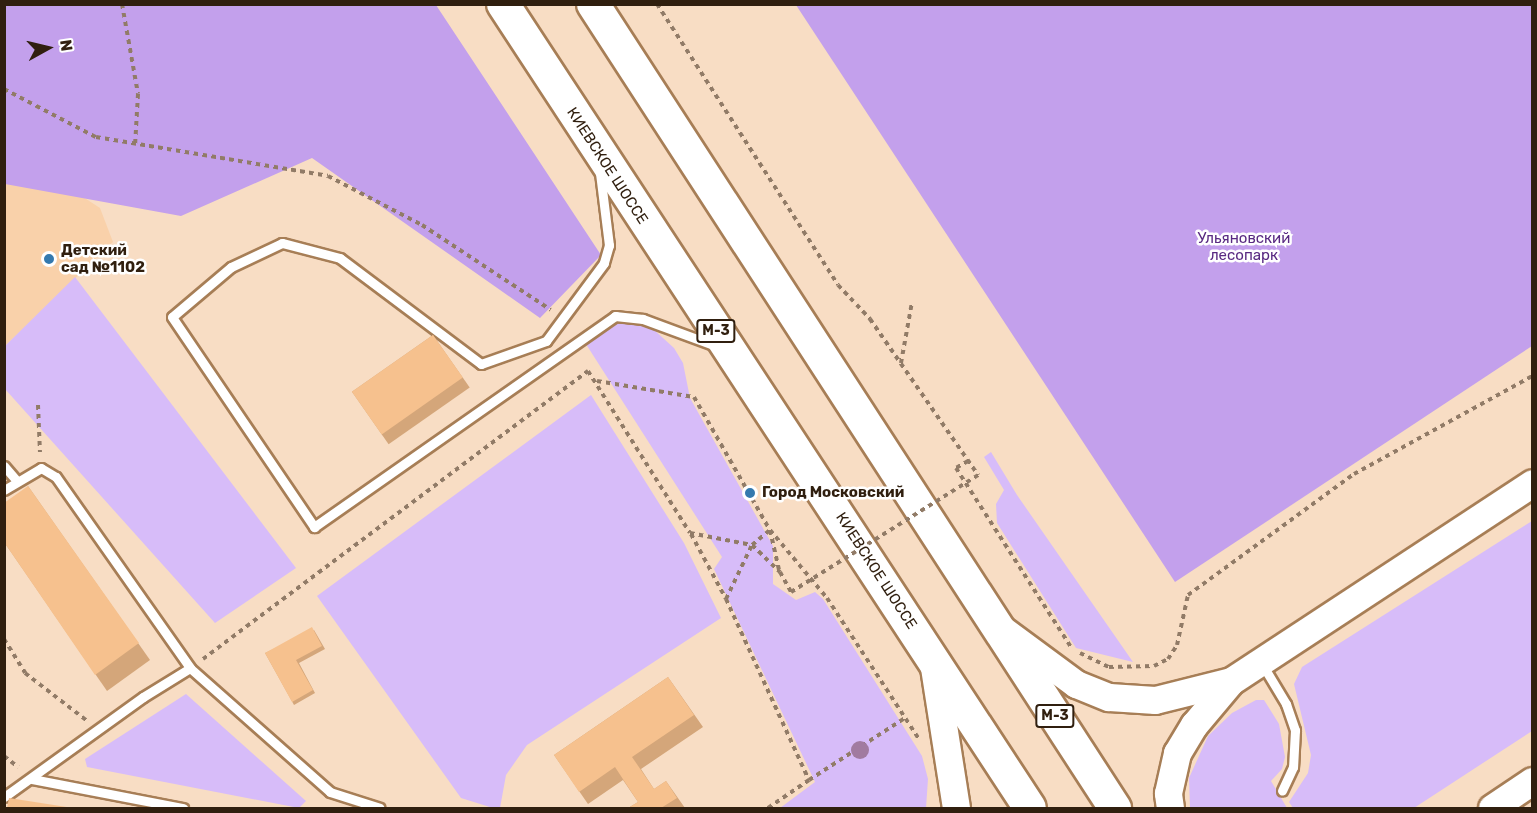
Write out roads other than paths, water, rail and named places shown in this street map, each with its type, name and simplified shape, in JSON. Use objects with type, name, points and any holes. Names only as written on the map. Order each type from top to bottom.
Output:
[{"type":"highway","name":"КИЕВСКОЕ ШОССЕ","points":[[503,4],[598,155],[1030,808]]},
{"type":"highway","name":"М-3","points":[[593,4],[1115,808]]},
{"type":"main road","points":[[1170,808],[1168,793],[1177,753],[1198,720],[1231,681],[1533,483]]},
{"type":"main road","points":[[995,624],[1076,684],[1108,697],[1155,700],[1231,681]]},
{"type":"main road","points":[[932,657],[956,808]]},
{"type":"main road","points":[[1491,808],[1533,781]]},
{"type":"lane","points":[[598,155],[609,245],[604,263],[546,340],[481,364],[340,258],[282,243],[231,267],[172,317],[314,527],[615,316],[624,315],[729,351]]},
{"type":"lane","points":[[4,466],[17,481]]},
{"type":"lane","points":[[4,489],[41,468],[56,477],[190,668],[330,792],[380,808]]},
{"type":"lane","points":[[1261,662],[1286,704],[1295,730],[1293,767],[1282,791]]},
{"type":"lane","points":[[4,797],[190,668]]},
{"type":"lane","points":[[32,779],[183,808]]},
{"type":"place","name":"Детский сад №1102","points":[[49,259]]},
{"type":"place","name":"Город Московский","points":[[750,493]]},
{"type":"park label","name":"Ульяновский лесопарк","points":[[1244,246]]}]
